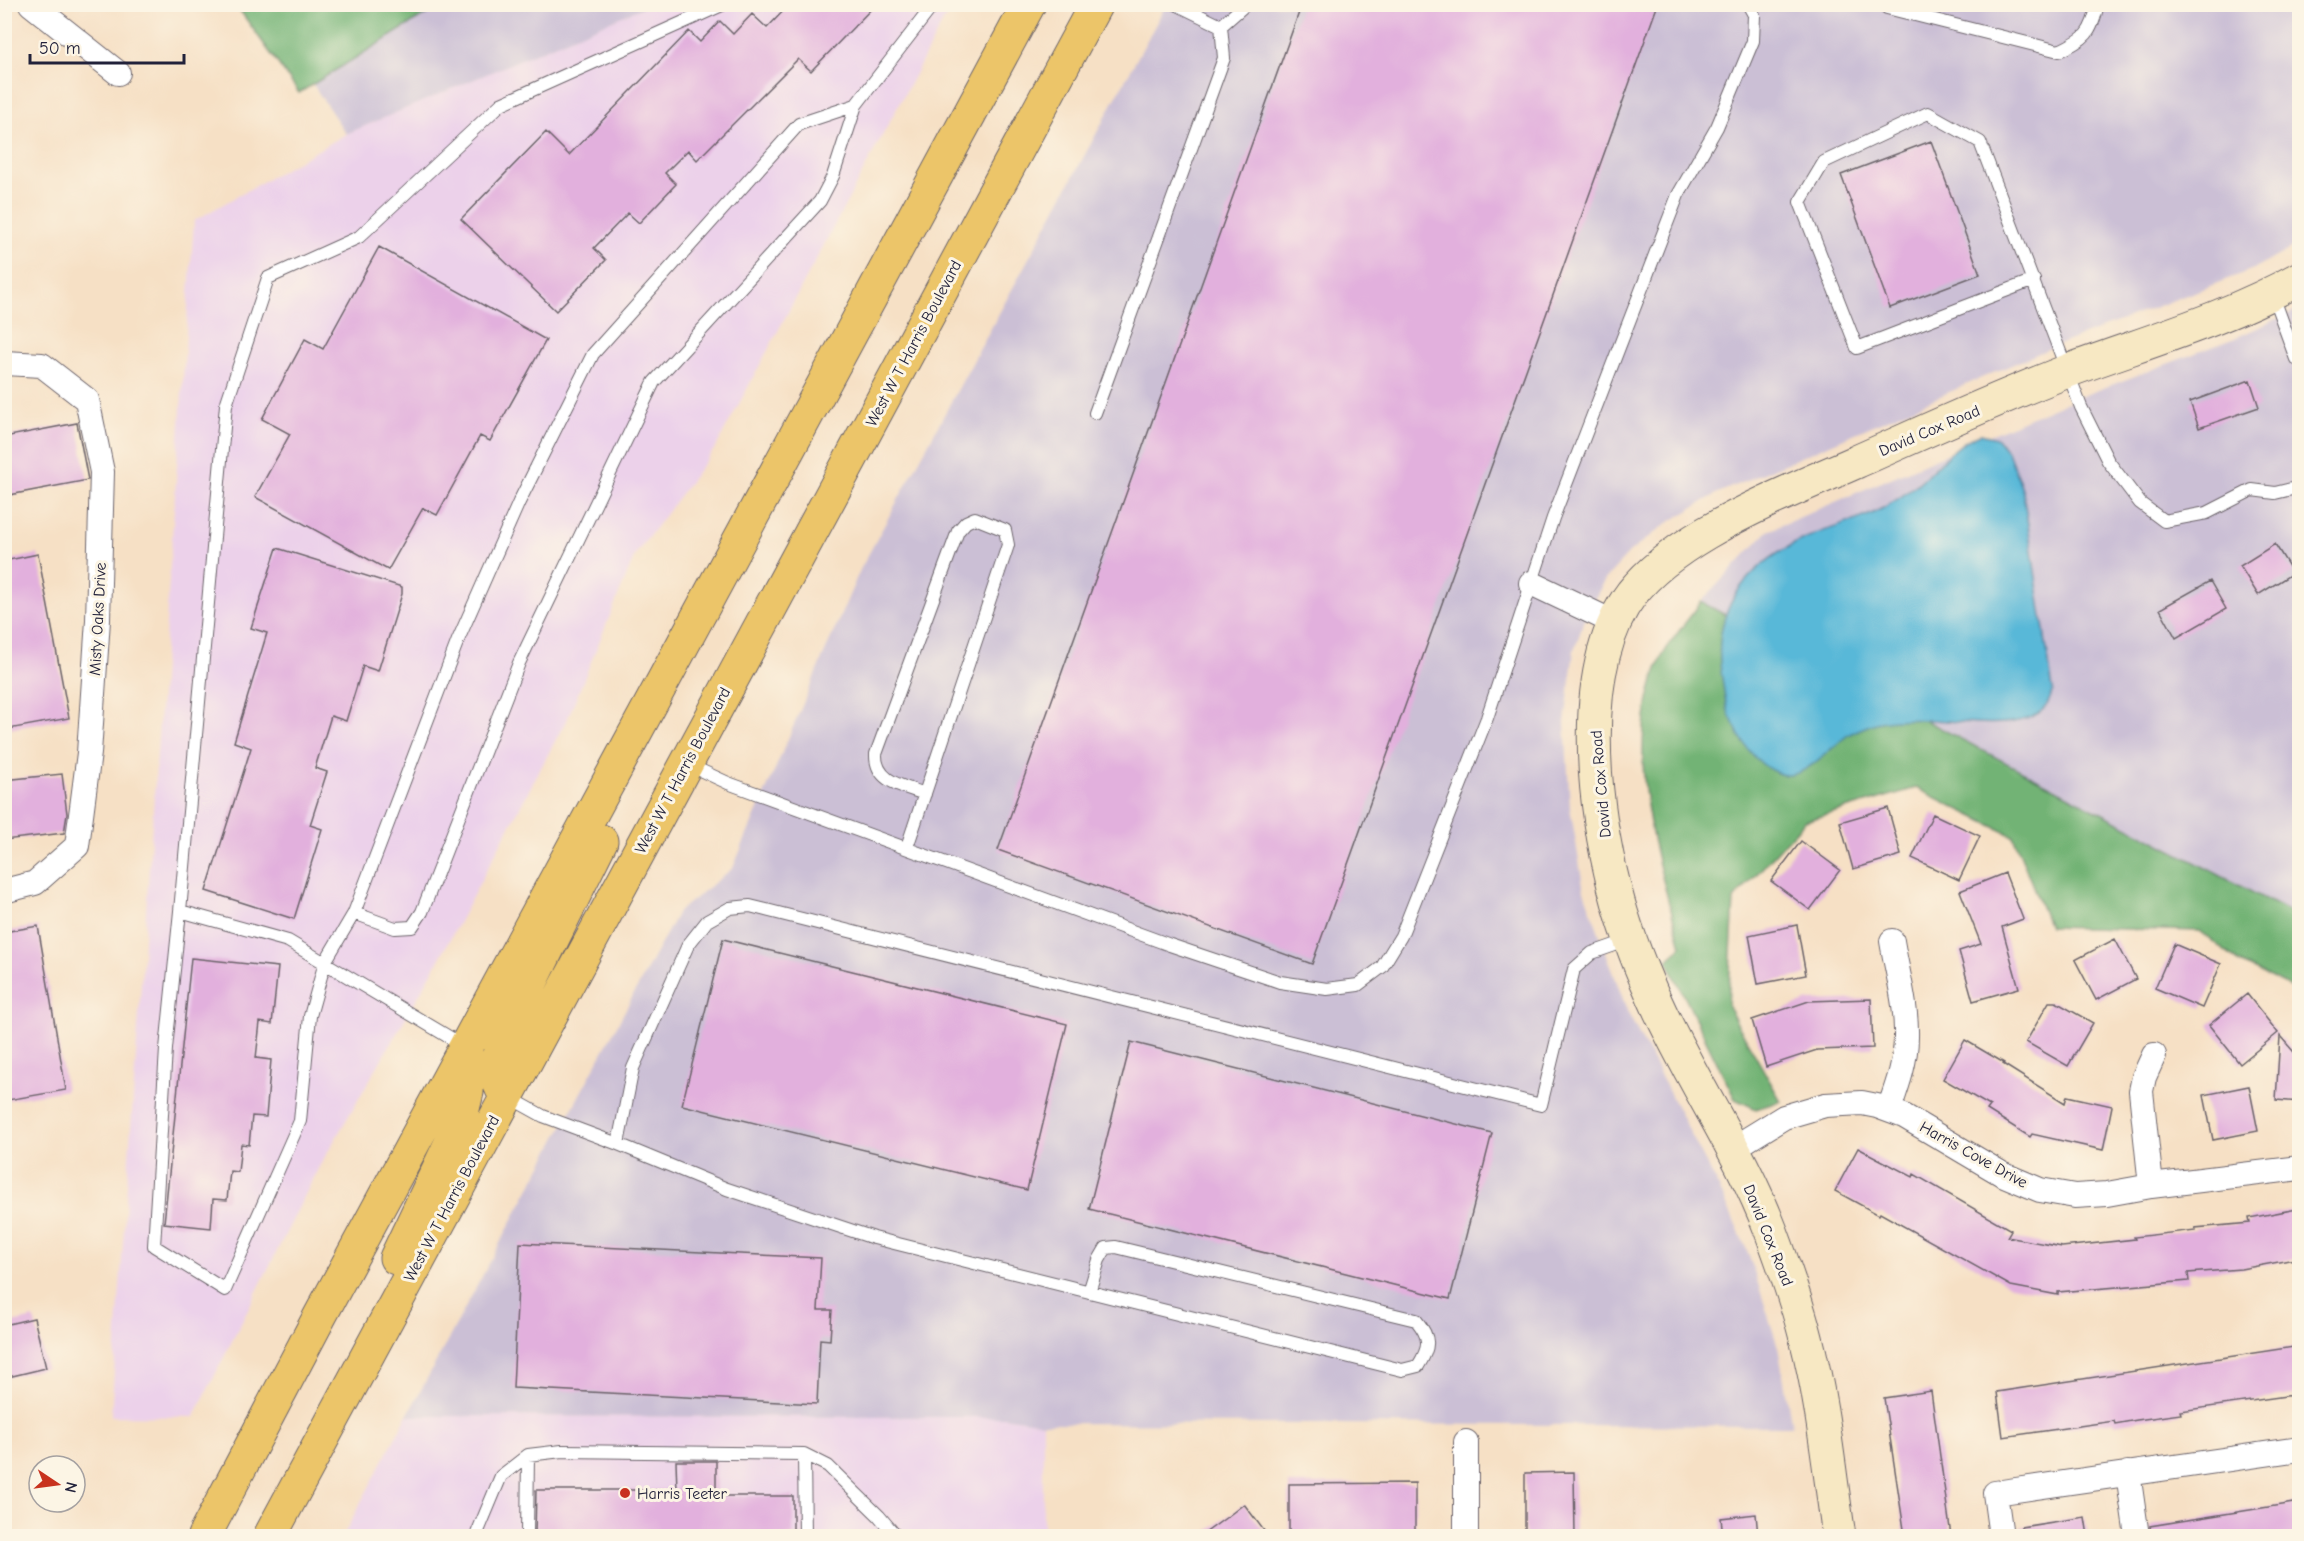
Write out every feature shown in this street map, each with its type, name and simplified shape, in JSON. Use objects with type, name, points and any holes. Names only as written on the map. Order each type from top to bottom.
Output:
[{"type":"main road","points":[[204,1536],[465,1047],[1029,4]]},
{"type":"main road","name":"West W T Harris Boulevard","points":[[270,1536],[1095,4]]},
{"type":"main road","name":"David Cox Road","points":[[1839,1536],[1807,1340],[1769,1225],[1655,1001],[1630,940],[1615,890],[1606,849],[1595,758],[1595,718],[1599,673],[1615,623],[1631,595],[1650,573],[1704,534],[1743,512],[1928,430],[2069,371],[2177,332],[2285,285]]},
{"type":"main road","points":[[506,1095],[496,1077],[504,1037],[629,785],[668,672]]},
{"type":"main road","points":[[323,1437],[378,1297],[459,1126],[467,1092],[465,1047]]},
{"type":"street","points":[[32,4],[118,72]]},
{"type":"street","name":"Misty Oaks Drive","points":[[4,363],[42,364],[87,400],[102,472],[98,620],[89,753],[77,846],[35,883],[4,891]]},
{"type":"street","points":[[1531,583],[1615,623]]},
{"type":"street","points":[[1889,1109],[1900,1074],[1906,1038],[1906,1020],[1892,940]]},
{"type":"street","points":[[2151,1186],[2141,1091],[2144,1077],[2154,1055]]},
{"type":"street","name":"Harris Cove Drive","points":[[1732,1149],[1784,1117],[1825,1105],[1862,1103],[1889,1109],[1904,1116],[2002,1174],[2040,1190],[2075,1196],[2107,1194],[2151,1186],[2300,1168]]},
{"type":"street","points":[[1466,1442],[1466,1536]]},
{"type":"street","points":[[2001,1536],[1995,1493],[2300,1449]]},
{"type":"street","points":[[2128,1473],[2137,1536]]},
{"type":"lane","points":[[724,4],[501,104],[359,237],[268,278],[226,405],[166,1049],[154,1246],[225,1290],[300,1121],[310,1016],[325,962],[354,913],[458,640],[519,502],[592,354],[799,124],[856,105]]},
{"type":"lane","points":[[354,913],[395,928],[412,927],[422,912],[519,663],[654,382],[820,201],[833,176],[856,105],[934,4]]},
{"type":"lane","points":[[1176,4],[1221,26]]},
{"type":"lane","points":[[1221,26],[1246,4]]},
{"type":"lane","points":[[686,763],[728,783],[1170,945],[1280,982],[1327,989],[1358,985],[1382,967],[1401,936],[1487,718],[1552,518],[1678,195],[1717,127],[1753,41],[1754,15],[1748,4]]},
{"type":"lane","points":[[1884,4],[1887,8],[2059,51],[2085,38],[2098,4]]},
{"type":"lane","points":[[1095,413],[1224,57],[1221,26]]},
{"type":"lane","points":[[2034,280],[1857,348],[1800,202],[1824,162],[1928,113],[1980,142],[2034,280],[2069,371],[2081,407],[2108,461],[2140,503],[2164,521],[2207,513],[2252,490],[2275,493],[2300,487]]},
{"type":"lane","points":[[2285,285],[2296,359]]},
{"type":"lane","points":[[907,847],[925,794],[1008,545],[1005,530],[975,518],[966,522],[958,531],[876,754],[876,766],[882,775],[897,784],[925,794]]},
{"type":"lane","points":[[618,1144],[633,1068],[688,945],[707,921],[730,908],[750,906],[1541,1105],[1574,969],[1592,953],[1630,940]]},
{"type":"lane","points":[[180,911],[288,941],[465,1047]]},
{"type":"lane","points":[[506,1095],[543,1116],[727,1189],[874,1238],[1089,1292],[1402,1370],[1418,1366],[1428,1342],[1425,1331],[1416,1320],[1116,1247],[1106,1248],[1099,1260],[1089,1292]]},
{"type":"lane","points":[[476,1536],[501,1476],[528,1455],[562,1451],[804,1454],[828,1466],[896,1536]]},
{"type":"lane","points":[[804,1454],[805,1536]]},
{"type":"lane","points":[[527,1536],[528,1455]]},
{"type":"shaded area","points":[[260,5],[648,5],[346,134]]},
{"type":"shaded area","points":[[648,5],[952,5],[716,447],[635,555],[569,715],[434,969],[319,1167],[194,1417],[111,1416],[194,221],[346,134]]},
{"type":"shaded area","points":[[1166,5],[2299,5],[2299,244],[2256,268],[2048,349],[1718,493],[1666,524],[1630,552],[1606,578],[1587,613],[1574,650],[1565,722],[1570,807],[1584,891],[1628,1013],[1722,1194],[1749,1255],[1778,1347],[1792,1426],[1043,1423],[1003,1417],[407,1416],[678,912],[733,868],[860,570]]},
{"type":"shaded area","points":[[2299,309],[2299,917],[1701,602],[1768,531],[2069,401],[2233,339]]},
{"type":"shaded area","points":[[407,1416],[1003,1417],[1043,1423],[1043,1536],[343,1536]]},
{"type":"green space","points":[[236,5],[441,5],[299,93]]},
{"type":"green space","points":[[1701,602],[2299,917],[2299,991],[2240,963],[2200,931],[2049,927],[2013,836],[1916,788],[1805,821],[1734,899],[1728,1007],[1781,1101],[1756,1109],[1735,1099],[1667,961],[1681,946],[1653,839],[1643,766],[1644,729],[1649,694],[1661,659],[1674,637]]},
{"type":"water","points":[[1981,434],[1996,438],[2008,452],[2023,492],[2053,690],[2048,703],[2039,713],[2027,719],[1994,724],[1918,720],[1879,722],[1848,735],[1816,762],[1798,773],[1780,774],[1771,770],[1748,750],[1729,714],[1726,701],[1720,654],[1721,632],[1736,594],[1764,563],[1783,550],[1804,539],[1878,511],[1902,496],[1965,441]]},
{"type":"building","points":[[790,4],[876,4],[811,71],[798,59],[697,160],[688,150],[665,173],[676,184],[639,223],[628,213],[594,248],[606,260],[556,311],[461,219],[546,132],[569,155],[689,31],[700,42],[720,21],[733,34],[752,14],[767,28]]},
{"type":"building","points":[[1302,4],[1658,4],[1312,964],[998,850]]},
{"type":"building","points":[[1931,141],[1980,274],[1890,308],[1841,175]]},
{"type":"building","points":[[379,247],[546,340],[490,441],[480,436],[437,515],[423,508],[388,570],[255,497],[290,434],[262,419],[305,339],[323,349]]},
{"type":"building","points":[[2250,380],[2259,407],[2199,428],[2190,402]]},
{"type":"building","points":[[77,423],[88,480],[4,496],[4,437]]},
{"type":"building","points":[[2275,544],[2293,573],[2258,595],[2240,566]]},
{"type":"building","points":[[277,548],[402,587],[402,594],[378,671],[363,666],[346,721],[331,716],[315,768],[327,772],[310,825],[322,829],[294,919],[206,891],[251,748],[234,742],[267,633],[251,628]]},
{"type":"building","points":[[38,554],[69,718],[9,729],[4,702],[4,561]]},
{"type":"building","points":[[2210,581],[2226,609],[2176,638],[2160,609]]},
{"type":"building","points":[[62,774],[67,814],[64,833],[4,840],[4,780]]},
{"type":"building","points":[[1888,808],[1901,855],[1853,869],[1840,822]]},
{"type":"building","points":[[1933,814],[1980,836],[1959,880],[1912,858]]},
{"type":"building","points":[[1801,841],[1840,870],[1810,910],[1771,881]]},
{"type":"building","points":[[2005,873],[2023,919],[2002,927],[2019,988],[1973,1001],[1959,951],[1981,944],[1960,891]]},
{"type":"building","points":[[1797,925],[1806,975],[1758,984],[1749,935]]},
{"type":"building","points":[[38,926],[66,1090],[8,1100],[4,1080],[4,932]]},
{"type":"building","points":[[723,939],[1067,1024],[1027,1190],[682,1105]]},
{"type":"building","points":[[2115,939],[2136,979],[2096,1000],[2075,960]]},
{"type":"building","points":[[2174,944],[2221,964],[2202,1008],[2155,988]]},
{"type":"building","points":[[191,958],[278,967],[272,1024],[260,1022],[256,1058],[271,1060],[266,1117],[252,1116],[249,1145],[241,1144],[238,1172],[230,1171],[227,1200],[213,1199],[211,1228],[164,1223]]},
{"type":"building","points":[[2247,994],[2278,1033],[2240,1064],[2209,1025]]},
{"type":"building","points":[[1871,999],[1873,1048],[1817,1050],[1766,1067],[1752,1020],[1809,1001]]},
{"type":"building","points":[[2049,1002],[2056,1002],[2093,1023],[2068,1066],[2026,1042]]},
{"type":"building","points":[[2280,1036],[2300,1059],[2300,1102],[2276,1100]]},
{"type":"building","points":[[1965,1040],[2065,1103],[2067,1096],[2112,1106],[2103,1150],[2032,1134],[2030,1137],[1987,1110],[1990,1106],[1943,1079]]},
{"type":"building","points":[[1131,1042],[1492,1133],[1450,1299],[1089,1209]]},
{"type":"building","points":[[2249,1086],[2258,1131],[2213,1140],[2204,1095]]},
{"type":"building","points":[[1858,1148],[1913,1177],[1914,1174],[2011,1230],[2007,1237],[2062,1247],[2135,1239],[2134,1237],[2196,1230],[2195,1228],[2250,1223],[2249,1218],[2297,1209],[2300,1221],[2300,1258],[2241,1269],[2188,1273],[2189,1281],[2058,1292],[2058,1295],[2011,1286],[1880,1213],[1879,1215],[1835,1191]]},
{"type":"building","points":[[520,1243],[821,1258],[818,1310],[832,1310],[830,1340],[820,1339],[817,1404],[513,1388]]},
{"type":"building","points":[[34,1318],[46,1368],[4,1378],[4,1325]]},
{"type":"building","points":[[2300,1346],[2300,1394],[2180,1411],[2181,1414],[2115,1424],[2114,1421],[2003,1437],[1997,1392]]},
{"type":"building","points":[[1931,1391],[1951,1536],[1905,1536],[1884,1398]]},
{"type":"building","name":"Harris Teeter","points":[[676,1461],[716,1461],[716,1496],[793,1496],[793,1536],[535,1536],[536,1490],[677,1490]]},
{"type":"building","points":[[1574,1472],[1575,1536],[1525,1536],[1525,1473]]},
{"type":"building","points":[[1415,1483],[1415,1532],[1289,1532],[1289,1484]]},
{"type":"building","points":[[2300,1502],[2300,1536],[2151,1536],[2150,1526]]},
{"type":"building","points":[[1244,1504],[1268,1536],[1201,1536],[1227,1517]]},
{"type":"building","points":[[1756,1514],[1758,1536],[1723,1536],[1721,1518]]},
{"type":"building","points":[[2085,1517],[2088,1536],[2021,1536],[2021,1527]]},
{"type":"place","name":"Harris Teeter","points":[[625,1493]]}]
